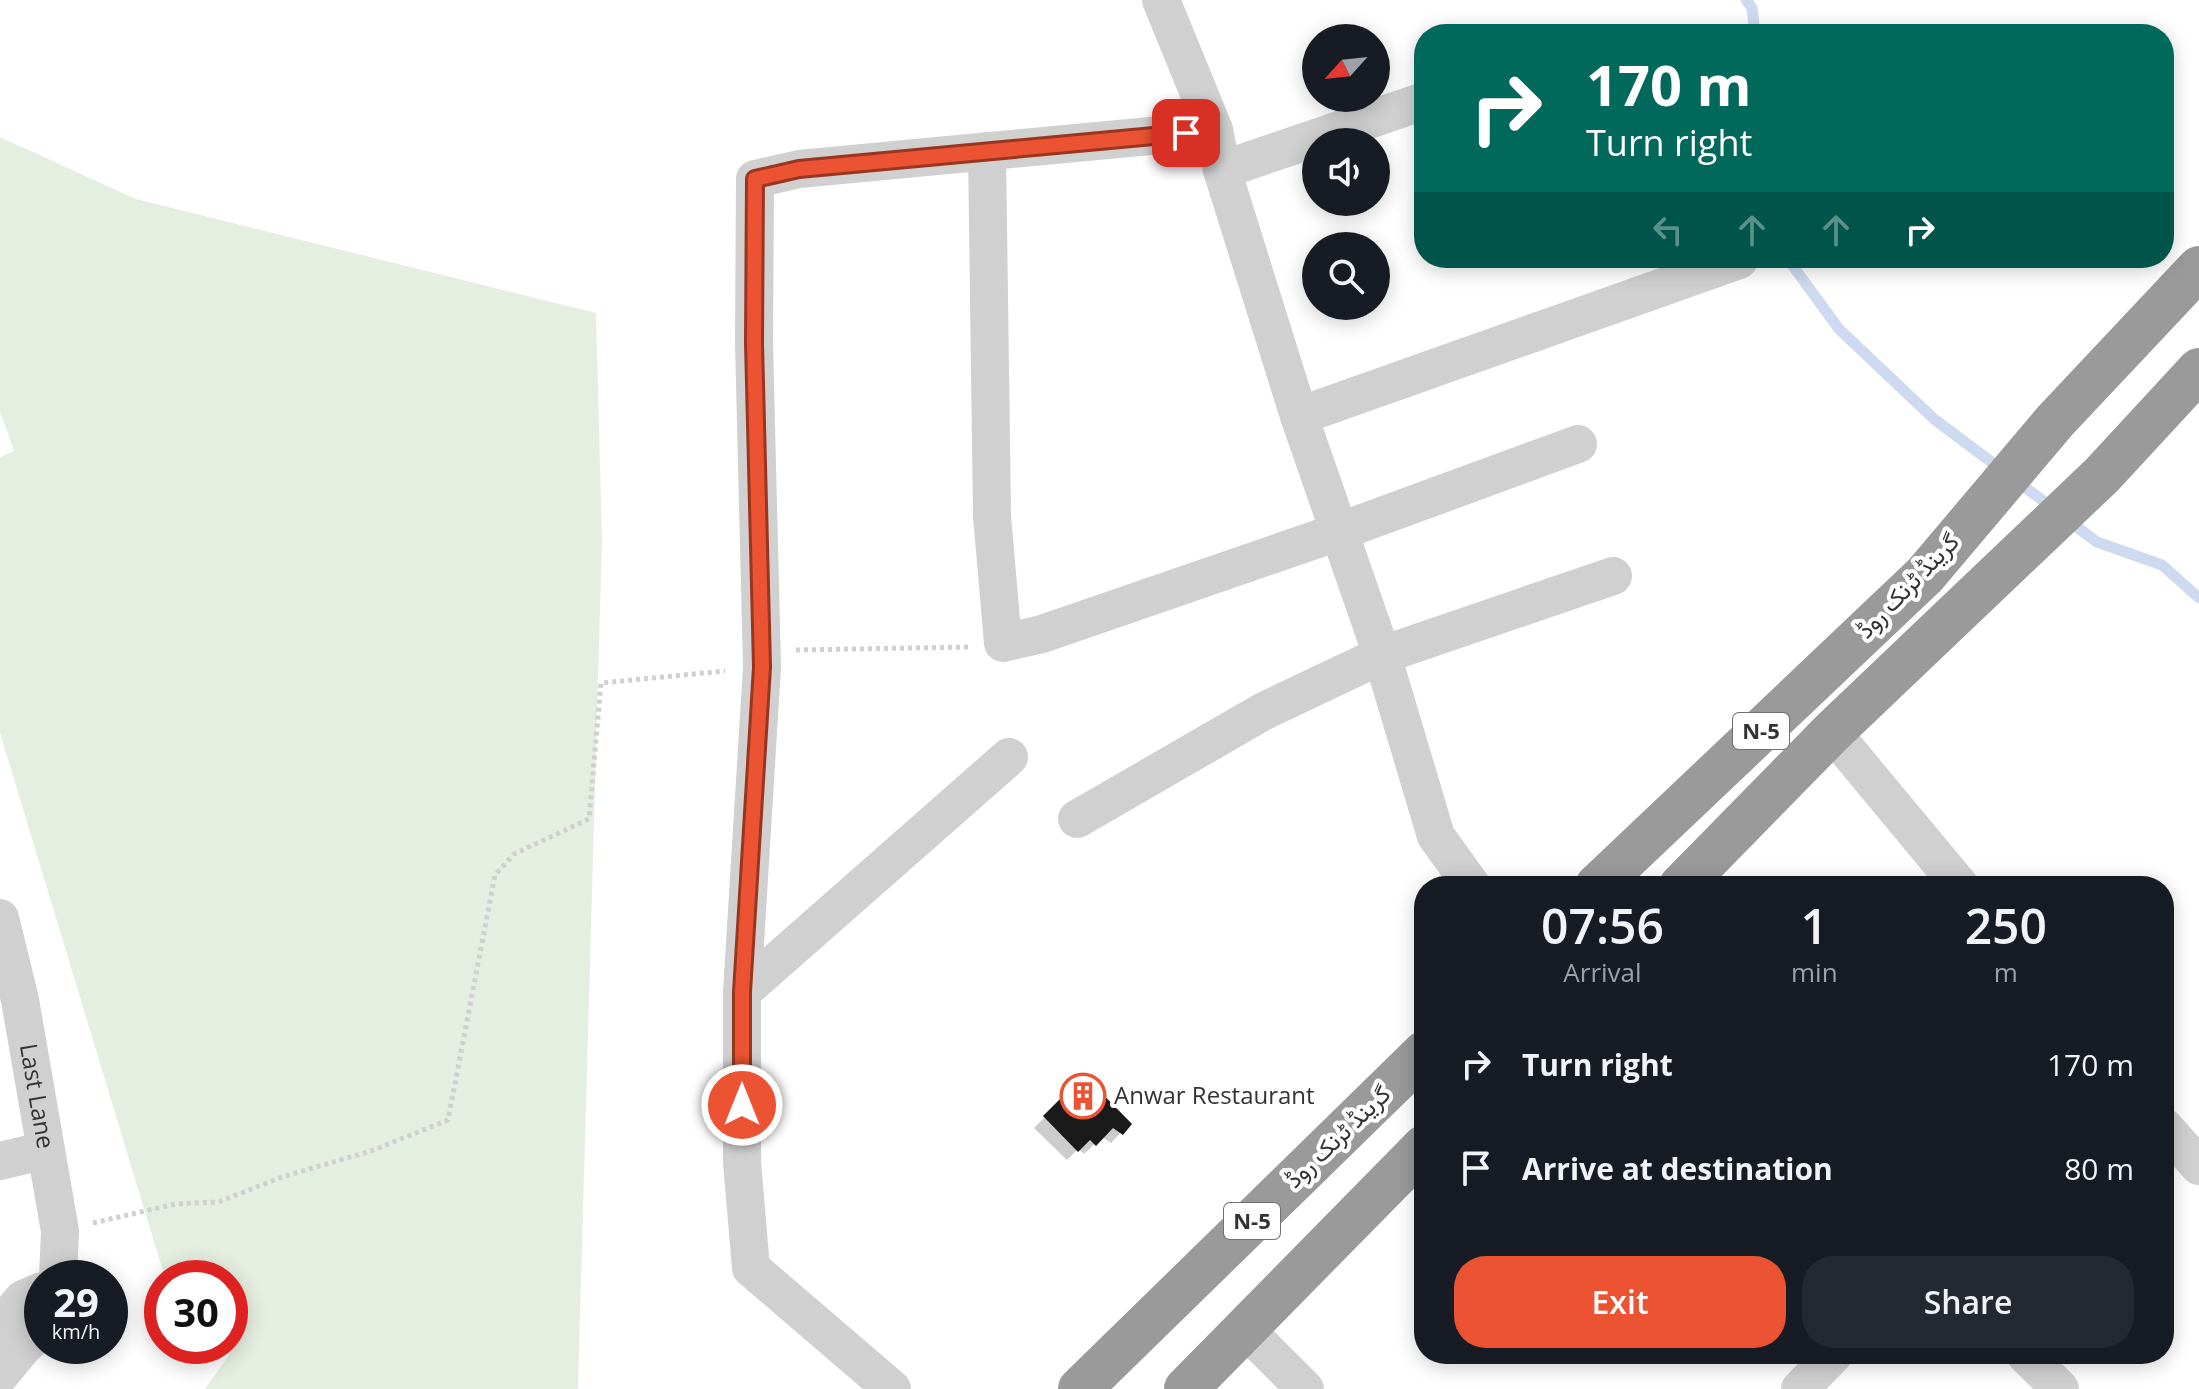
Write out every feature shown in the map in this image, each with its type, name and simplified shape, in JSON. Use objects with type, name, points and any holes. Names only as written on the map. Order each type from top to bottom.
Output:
[{"type":"highway","name":"گرینڈ ٹرنک روڈ","points":[[1608,876],[1925,575],[2055,421],[2199,268]]},
{"type":"highway","name":"N-5","points":[[1691,876],[1832,732],[2102,475],[2199,370]]},
{"type":"highway","name":"گرینڈ ٹرنک روڈ","points":[[1080,1389],[1414,1063]]},
{"type":"highway","points":[[1186,1389],[1414,1157]]},
{"type":"street","points":[[1161,0],[1214,130],[1222,170],[1299,416],[1382,655],[1436,836],[1465,876]]},
{"type":"street","points":[[1222,170],[1414,104]]},
{"type":"street","points":[[892,1389],[751,1268],[742,1162],[742,992],[762,658],[754,358],[755,179],[799,169],[1214,130]]},
{"type":"street","points":[[987,151],[992,516],[1003,643],[1042,634],[1338,532],[1578,444]]},
{"type":"street","points":[[1299,416],[1716,268]]},
{"type":"street","points":[[1077,819],[1264,711],[1382,655],[1613,576]]},
{"type":"street","points":[[1832,732],[1952,876]]},
{"type":"street","points":[[742,992],[1009,757]]},
{"type":"street","name":"Last Lane","points":[[0,918],[10,1003],[46,1150],[60,1231],[59,1260]]},
{"type":"street","points":[[2174,1138],[2199,1166]]},
{"type":"street","points":[[0,1161],[46,1150]]},
{"type":"street","points":[[0,1326],[24,1299]]},
{"type":"street","points":[[1245,1329],[1305,1389]]},
{"type":"street","points":[[0,1375],[24,1346]]},
{"type":"street","points":[[1808,1386],[1826,1364]]},
{"type":"street","points":[[2035,1364],[2060,1389]]},
{"type":"path","points":[[60,1231],[175,1204],[218,1202],[282,1177],[371,1151],[448,1120],[495,875],[514,854],[589,819],[601,683],[762,658],[958,649],[1003,643]]},
{"type":"green space","points":[[0,137],[136,199],[596,313],[602,539],[578,1389],[205,1389],[223,1364],[248,1364],[248,1260],[160,1260],[0,733],[0,457],[14,451],[0,411]]},
{"type":"building","name":"Anwar Restaurant","points":[[1084,1075],[1132,1124],[1123,1135],[1113,1128],[1096,1146],[1090,1140],[1078,1152],[1043,1116]]},
{"type":"waterway","points":[[1746,0],[1752,8],[1754,24]]},
{"type":"waterway","points":[[1794,268],[1839,329],[1934,419],[2002,470]]},
{"type":"waterway","points":[[2015,480],[2053,508]]},
{"type":"waterway","points":[[2066,519],[2097,542],[2162,565],[2199,598]]},
{"type":"place","name":"Anwar Restaurant","points":[[1083,1096]]},
{"type":"route","points":[[742,1105],[742,992],[762,667],[754,343],[755,179],[799,169],[1186,133]]}]
